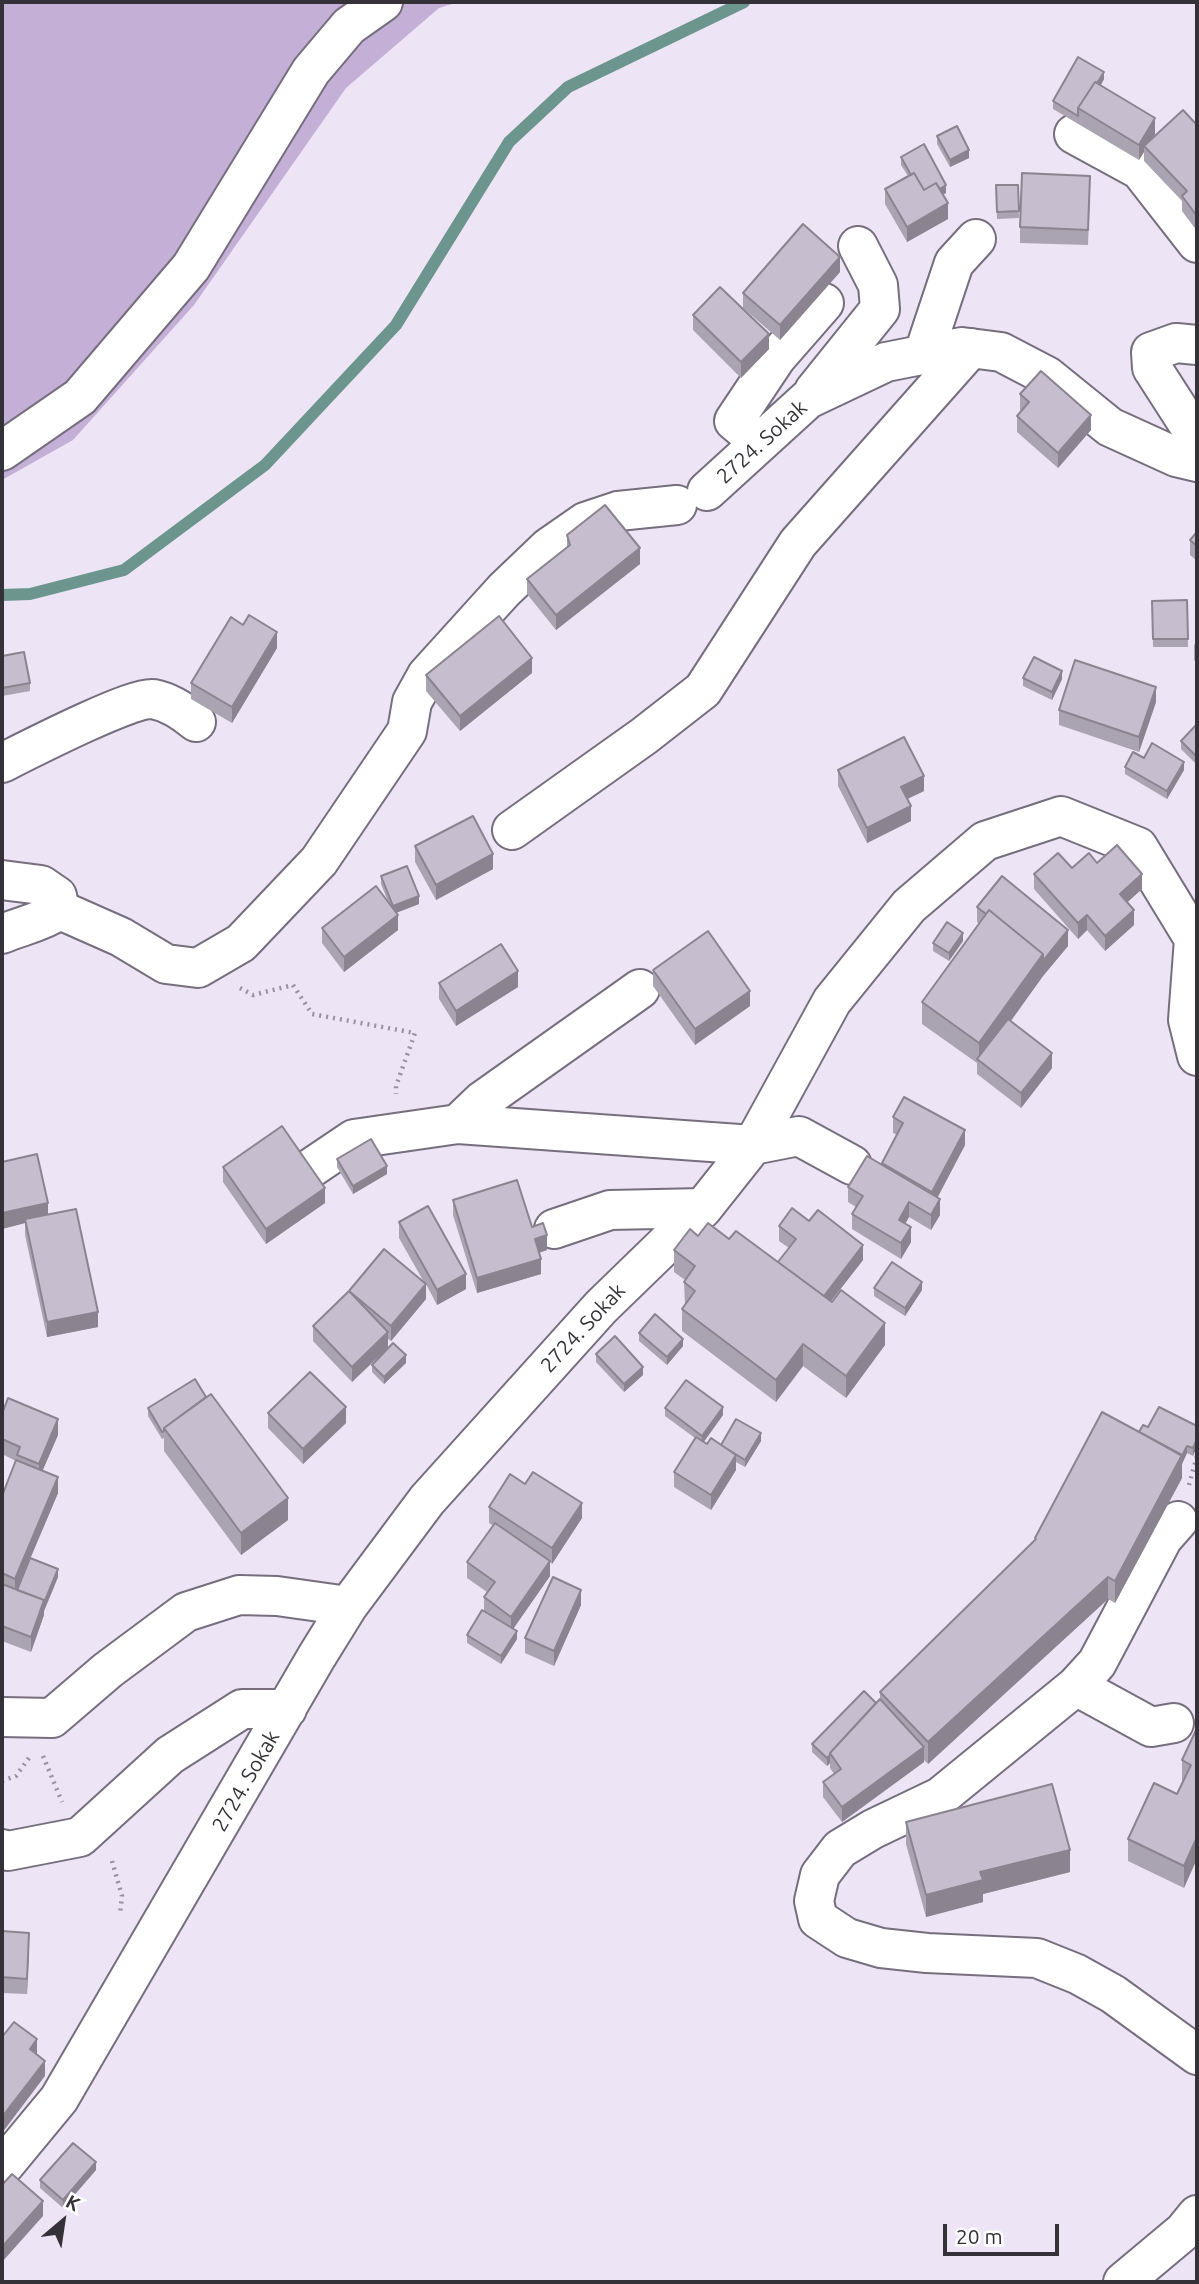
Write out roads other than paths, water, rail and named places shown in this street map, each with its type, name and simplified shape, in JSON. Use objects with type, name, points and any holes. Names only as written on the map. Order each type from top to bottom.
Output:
[{"type":"street","points":[[2,451],[80,397],[191,267],[311,71],[349,26],[383,2]]},
{"type":"street","points":[[1074,134],[1140,170],[1197,243]]},
{"type":"street","points":[[924,353],[954,262],[976,239]]},
{"type":"street","points":[[808,399],[880,309],[878,285],[858,246]]},
{"type":"street","points":[[759,442],[734,421],[776,358],[824,303]]},
{"type":"street","points":[[1197,345],[1176,343],[1151,352],[1152,368],[1197,438]]},
{"type":"street","name":"2724. Sokak","points":[[60,910],[121,937],[166,964],[198,968],[241,943],[319,861],[407,731],[412,702],[427,675],[504,590],[549,547],[585,522],[618,512],[692,498],[808,399],[886,362],[962,347],[1000,352],[1047,376],[1110,427],[1177,457],[1197,462]]},
{"type":"street","points":[[512,830],[644,736],[703,690],[799,543],[971,348]]},
{"type":"street","points":[[2,763],[99,716],[150,698],[180,709],[196,722]]},
{"type":"street","name":"2724. Sokak","points":[[2,2168],[59,2099],[348,1606],[427,1500],[601,1307],[702,1208],[753,1145],[832,1001],[909,906],[985,841],[1060,816],[1138,847],[1194,939],[1188,1020],[1197,1056]]},
{"type":"street","points":[[2,880],[41,885],[57,896],[60,910],[45,920],[9,929]]},
{"type":"street","points":[[458,1124],[482,1101],[640,989]]},
{"type":"street","points":[[311,1168],[354,1139],[458,1124],[753,1145],[799,1136],[852,1165]]},
{"type":"street","points":[[554,1229],[610,1210],[702,1208]]},
{"type":"street","points":[[1178,1521],[1163,1538],[1097,1663],[1076,1686],[940,1797],[873,1829],[840,1849],[820,1875],[814,1902],[818,1919],[847,1938],[881,1948],[1037,1958],[1077,1974],[1113,1994],[1197,2055]]},
{"type":"street","points":[[2,1717],[52,1718],[108,1670],[186,1612],[239,1595],[276,1596],[348,1606]]},
{"type":"street","points":[[1076,1686],[1151,1727],[1174,1723]]},
{"type":"street","points":[[2,1849],[8,1851],[80,1837],[170,1755],[242,1709],[287,1709]]},
{"type":"street","points":[[1123,2282],[1184,2231],[1197,2215]]},
{"type":"waterway","points":[[2,595],[30,594],[124,570],[265,465],[396,325],[509,142],[568,87],[744,2]]}]
